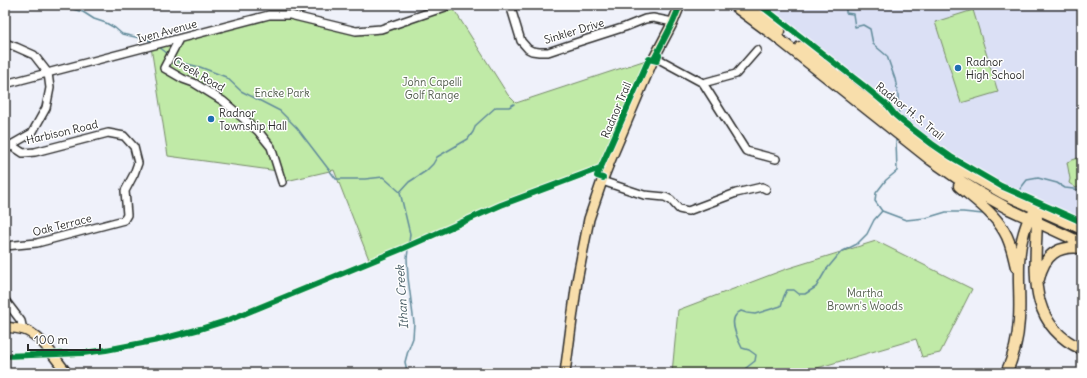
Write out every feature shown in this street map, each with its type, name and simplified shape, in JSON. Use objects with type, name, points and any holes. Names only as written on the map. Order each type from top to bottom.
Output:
[{"type":"highway","points":[[733,5],[775,36],[932,160],[980,193],[1008,209],[1082,243]]},
{"type":"highway","points":[[746,5],[929,150],[1004,194],[1037,210],[1082,228]]},
{"type":"highway","points":[[932,160],[1002,227],[1007,236],[1012,252],[1018,279]]},
{"type":"highway","points":[[1006,373],[1014,350],[1019,327],[1020,314],[1018,279],[1022,240],[1033,221],[1037,210]]},
{"type":"highway","points":[[1033,221],[1036,275],[1040,304],[1053,328],[1071,343],[1082,349]]},
{"type":"highway","points":[[1038,295],[1040,275],[1049,256],[1063,249],[1082,248]]},
{"type":"main road","points":[[565,373],[577,282],[589,219],[602,181],[655,57],[680,5]]},
{"type":"main road","points":[[5,327],[23,330],[32,334],[40,341],[67,373]]},
{"type":"street","name":"Iven Avenue","points":[[5,84],[269,15],[290,15],[356,31],[381,29],[433,8],[451,5]]},
{"type":"street","name":"Sinkler Drive","points":[[510,5],[521,41],[528,49],[539,52],[548,52],[645,19],[653,18],[673,22]]},
{"type":"street","name":"Creek Road","points":[[179,39],[164,68],[183,79],[194,83],[223,101],[258,131],[271,147],[282,182]]},
{"type":"street","points":[[5,43],[34,56],[48,73],[50,88],[46,108],[32,133],[11,146],[5,152]]},
{"type":"street","points":[[703,83],[736,74],[757,50]]},
{"type":"street","points":[[655,57],[703,83],[746,151],[776,159]]},
{"type":"street","name":"Harbison Road","points":[[11,146],[23,153],[35,152],[108,133],[124,136],[134,148],[138,163],[125,191],[127,215],[124,220]]},
{"type":"street","points":[[602,181],[644,195],[665,197],[671,200],[679,209],[688,211],[736,193],[762,187],[766,189]]},
{"type":"street","name":"Oak Terrace","points":[[5,246],[37,243],[124,220]]},
{"type":"street","points":[[5,300],[22,322],[23,330]]},
{"type":"shaded area","name":"Radnor High School","points":[[757,5],[1082,5],[1082,223],[1003,188],[959,163],[935,147],[909,128]]},
{"type":"green space","name":"Encke Park","points":[[451,5],[508,95],[516,103],[649,59],[603,165],[600,168],[370,262],[334,170],[282,182],[278,171],[168,156],[151,47],[269,15],[290,15],[356,31],[381,29]]},
{"type":"green space","points":[[973,10],[998,92],[961,103],[935,22]]},
{"type":"green space","points":[[1078,158],[1082,159],[1082,185],[1076,188],[1069,183],[1070,179],[1067,162]]},
{"type":"green space","name":"Martha Brown's Woods","points":[[876,241],[972,289],[940,353],[922,357],[916,339],[800,373],[672,373],[678,310],[786,269]]},
{"type":"waterway","name":"Ithan Creek","points":[[36,5],[69,8],[83,12],[94,19],[115,28],[122,34],[154,42]]},
{"type":"waterway","points":[[846,5],[846,13],[853,14],[855,27],[863,25],[870,29],[873,44],[887,56],[895,79],[899,112]]},
{"type":"waterway","name":"Ithan Creek","points":[[158,46],[168,54]]},
{"type":"waterway","name":"Ithan Creek","points":[[172,57],[178,62],[200,67],[226,77],[241,91],[280,111],[297,128],[336,179],[365,179],[383,177],[400,192],[410,234],[407,258],[414,323],[413,338],[405,362],[408,373]]},
{"type":"waterway","points":[[400,192],[409,182],[426,171],[437,157],[468,139],[476,125],[496,107],[509,107],[514,104]]},
{"type":"waterway","points":[[882,211],[875,201],[876,193],[886,180],[897,171],[896,140]]},
{"type":"waterway","points":[[1020,189],[1027,180],[1038,178],[1057,183],[1065,188],[1082,190]]},
{"type":"waterway","points":[[882,211],[906,220],[926,218],[946,212],[983,214]]},
{"type":"waterway","points":[[743,373],[746,368],[755,361],[756,355],[749,350],[742,348],[738,340],[733,322],[737,314],[741,311],[755,314],[781,306],[787,290],[794,290],[799,294],[805,294],[816,287],[826,270],[841,252],[857,244],[867,234],[874,220],[882,211]]},
{"type":"cycle path","points":[[655,57],[680,5]]},
{"type":"cycle path","name":"Radnor H. S. Trail","points":[[760,5],[863,85],[888,106],[902,121],[951,157],[1001,186],[1082,222]]},
{"type":"cycle path","name":"Radnor Trail","points":[[603,178],[597,176],[648,61],[649,59],[657,61],[659,55]]},
{"type":"cycle path","points":[[5,356],[83,353],[106,350],[158,340],[229,320],[404,248],[501,205],[600,168]]},
{"type":"place","name":"Radnor High School","points":[[958,68]]},
{"type":"place","name":"Radnor Township Hall","points":[[211,119]]},
{"type":"park label","name":"John Capelli Golf Range","points":[[432,88]]}]
